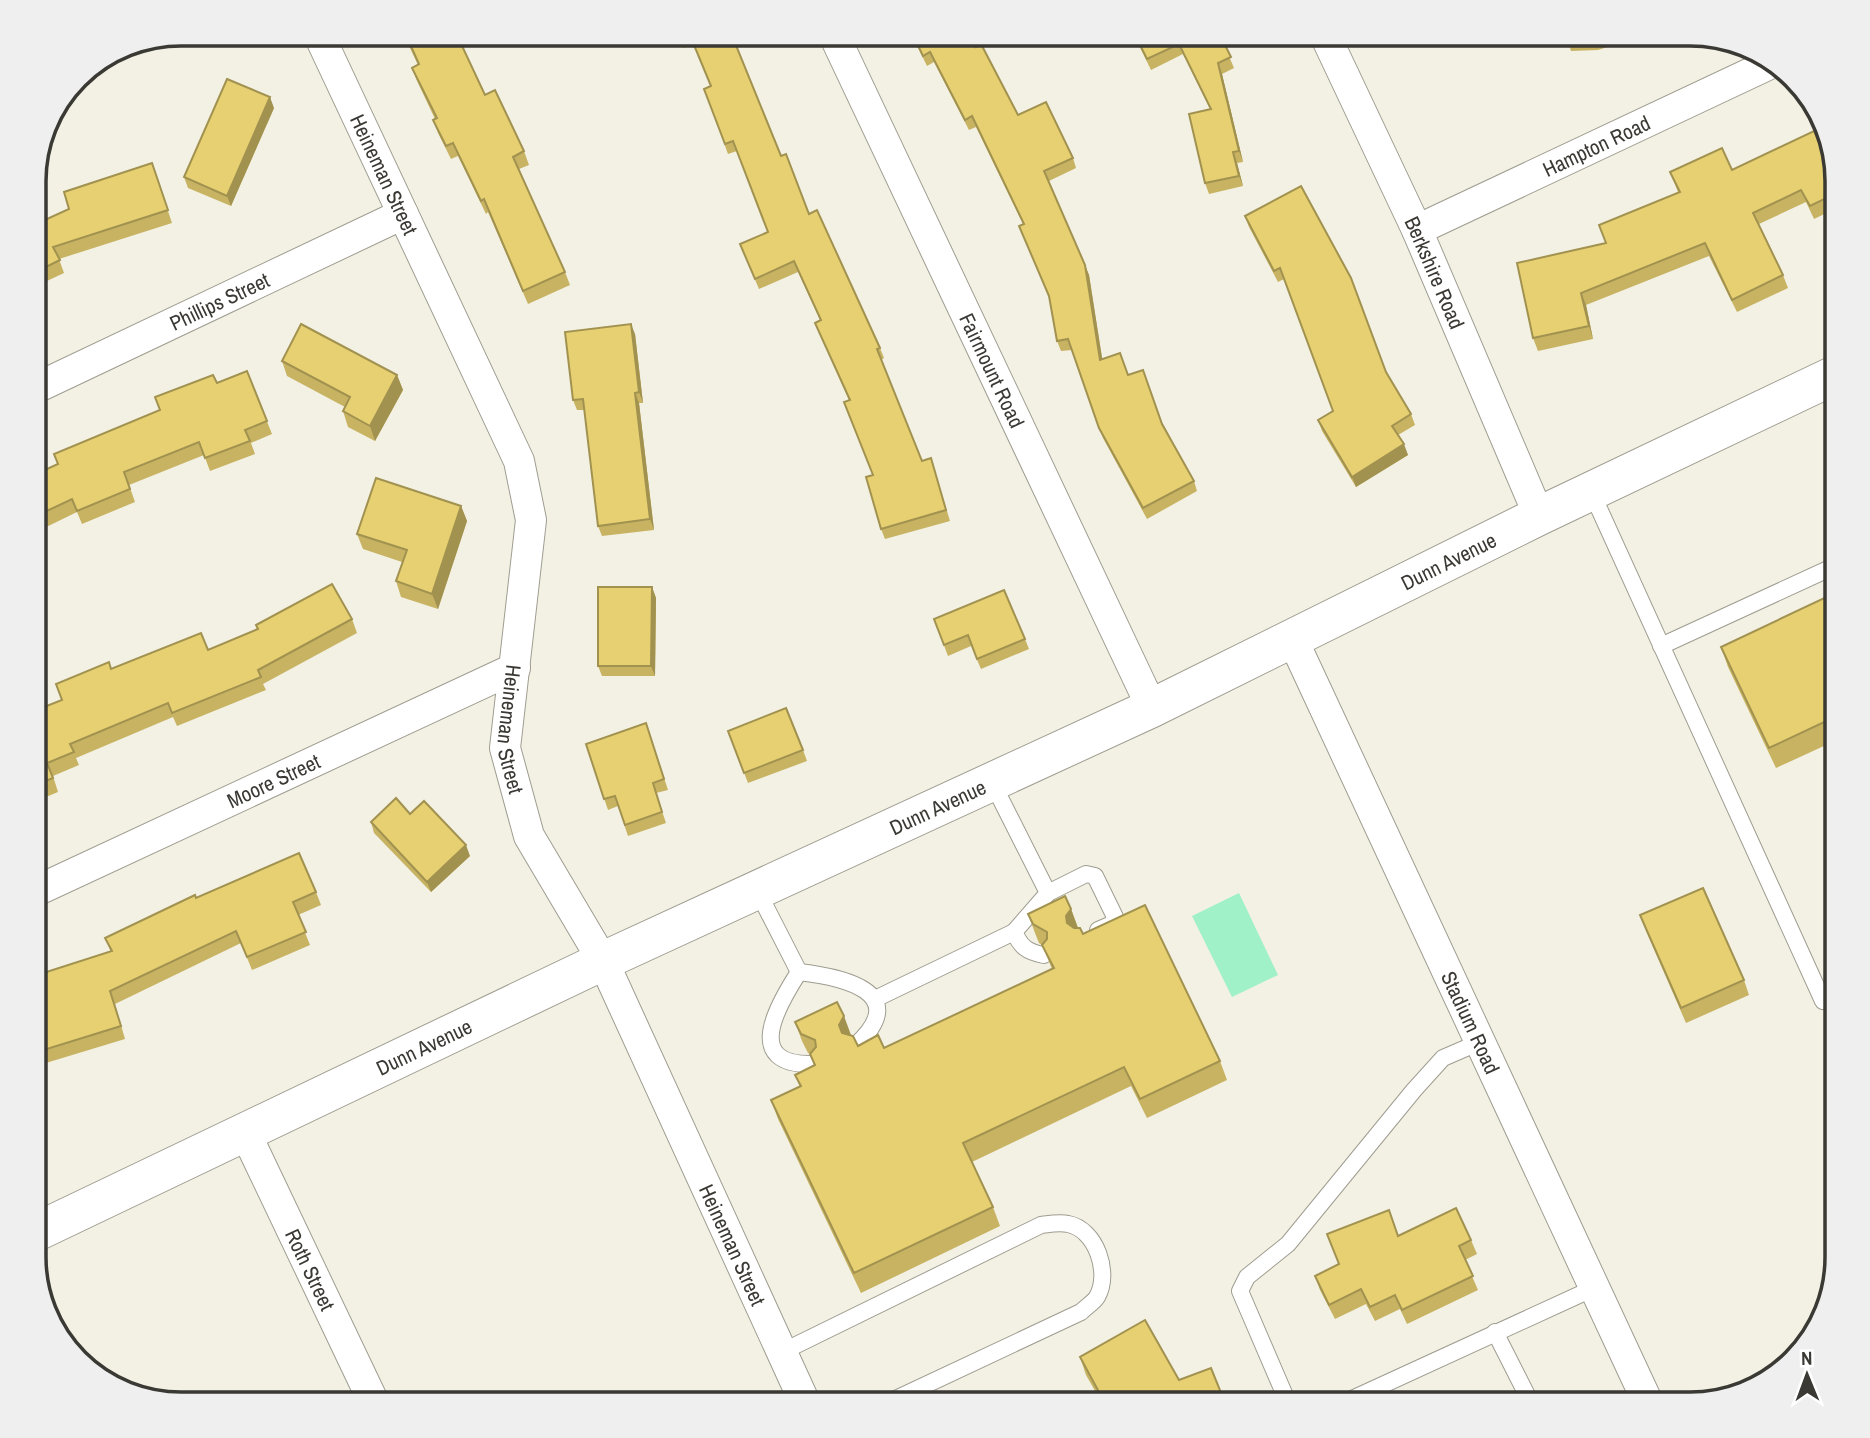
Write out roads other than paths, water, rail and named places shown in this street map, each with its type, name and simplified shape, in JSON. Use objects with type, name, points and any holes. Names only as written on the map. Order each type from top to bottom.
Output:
[{"type":"main road","name":"Dunn Avenue","points":[[46,1227],[603,961],[1152,708],[1539,516],[1825,380]]},
{"type":"street","name":"Heineman Street","points":[[324,46],[519,461],[531,520],[505,748],[529,836],[603,961],[800,1392]]},
{"type":"street","name":"Fairmount Road","points":[[839,46],[1152,708]]},
{"type":"street","name":"Berkshire Road","points":[[1330,46],[1417,230],[1539,516]]},
{"type":"street","name":"Hampton Road","points":[[1417,230],[1763,67]]},
{"type":"street","name":"Phillips Street","points":[[46,383],[403,214]]},
{"type":"street","name":"Stadium Road","points":[[1292,639],[1642,1392]]},
{"type":"street","name":"Moore Street","points":[[46,886],[515,668]]},
{"type":"street","name":"Roth Street","points":[[246,1134],[369,1392]]},
{"type":"lane","points":[[1591,491],[1823,1001]]},
{"type":"lane","points":[[1661,646],[1825,571]]},
{"type":"lane","points":[[991,782],[1048,893]]},
{"type":"lane","points":[[874,999],[1014,932],[1048,893],[1086,874],[1095,876],[1115,917],[1112,924],[1083,937]]},
{"type":"lane","points":[[757,890],[799,972]]},
{"type":"lane","points":[[1014,932],[1021,946],[1032,953],[1044,955]]},
{"type":"lane","points":[[799,972],[839,977],[866,988],[874,999],[876,1017],[869,1033],[856,1045]]},
{"type":"lane","points":[[799,972],[779,1003],[770,1028],[770,1040],[775,1054],[785,1062],[813,1065]]},
{"type":"lane","points":[[1283,1392],[1240,1291],[1247,1277],[1288,1244],[1443,1058],[1480,1042]]},
{"type":"lane","points":[[782,1352],[1041,1225],[1070,1224],[1092,1238],[1099,1254],[1101,1277],[1098,1296],[1081,1311],[910,1392]]},
{"type":"lane","points":[[1367,1392],[1594,1288]]},
{"type":"lane","points":[[1495,1332],[1525,1392]]}]
